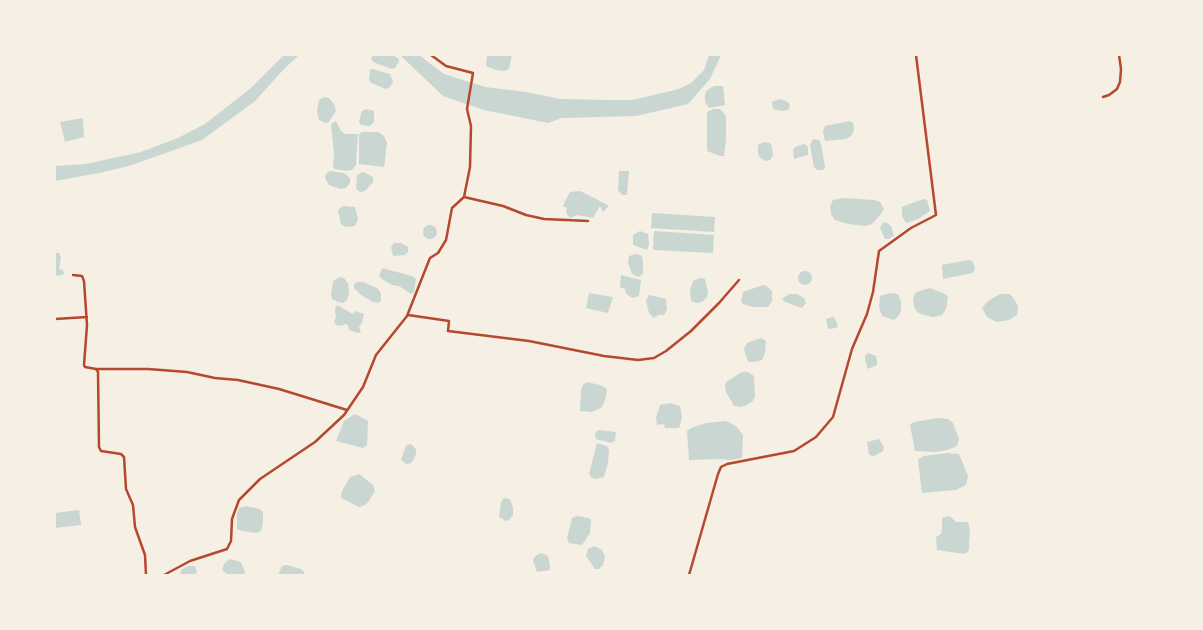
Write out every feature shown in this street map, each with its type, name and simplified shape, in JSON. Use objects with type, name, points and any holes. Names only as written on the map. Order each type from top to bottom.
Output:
[{"type":"street","points":[[164,575],[190,561],[227,549],[231,541],[232,519],[240,500],[260,479],[315,442],[348,411],[363,387],[376,356],[408,314],[430,258],[438,253],[446,240],[452,208],[464,197],[470,166],[471,126],[467,109],[473,73],[446,66],[431,55]]},
{"type":"street","points":[[689,575],[718,474],[722,467],[727,464],[794,451],[816,437],[833,417],[852,349],[873,292],[879,251],[911,228],[936,214],[916,55]]},
{"type":"street","points":[[1103,97],[1117,89],[1120,82],[1119,55]]},
{"type":"street","points":[[464,197],[503,206],[544,219],[588,221]]},
{"type":"street","points":[[73,275],[82,276],[84,281],[87,324],[85,367],[187,372],[215,378],[238,380],[279,389],[348,411]]},
{"type":"street","points":[[408,314],[449,321],[448,331],[528,341],[604,356],[638,360],[654,358],[685,336],[719,303],[739,280]]},
{"type":"street","points":[[55,320],[86,317]]},
{"type":"street","points":[[96,369],[98,372],[99,447],[101,451],[121,454],[124,457],[126,489],[133,505],[135,527],[145,555],[146,575]]},
{"type":"shaded area","points":[[284,55],[299,55],[255,101],[202,140],[129,166],[55,181],[55,166],[86,164],[141,152],[178,138],[205,124],[251,88]]},
{"type":"shaded area","points":[[372,55],[392,55],[399,59],[399,61],[395,68],[392,69],[373,62],[371,59]]},
{"type":"shaded area","points":[[400,55],[419,55],[444,74],[485,87],[526,92],[560,99],[633,100],[679,89],[691,83],[704,70],[709,55],[721,55],[710,79],[688,104],[636,116],[562,118],[548,123],[484,110],[443,96]]},
{"type":"shaded area","points":[[487,55],[512,55],[509,69],[504,71],[496,70],[486,66]]},
{"type":"shaded area","points":[[370,70],[390,74],[393,82],[390,87],[386,89],[371,83],[369,80]]},
{"type":"shaded area","points":[[714,86],[723,86],[725,105],[709,108],[705,102],[705,95],[706,91]]},
{"type":"shaded area","points":[[324,97],[329,98],[334,104],[336,111],[329,122],[326,123],[319,120],[317,111],[319,100]]},
{"type":"shaded area","points":[[780,99],[788,102],[790,106],[788,110],[773,109],[772,102]]},
{"type":"shaded area","points":[[366,109],[374,111],[374,122],[370,126],[361,125],[359,121],[362,111]]},
{"type":"shaded area","points":[[713,109],[720,109],[726,116],[724,156],[707,151],[707,112]]},
{"type":"shaded area","points":[[83,118],[84,137],[65,142],[60,122]]},
{"type":"shaded area","points":[[336,121],[341,131],[345,134],[358,134],[356,165],[352,170],[334,169],[333,166],[334,154],[331,124]]},
{"type":"shaded area","points":[[850,121],[853,123],[854,130],[851,136],[846,139],[825,141],[823,132],[825,126]]},
{"type":"shaded area","points":[[362,132],[378,132],[384,136],[387,143],[384,167],[359,164],[359,134]]},
{"type":"shaded area","points":[[813,139],[819,140],[821,144],[825,167],[823,170],[817,170],[814,167],[810,145]]},
{"type":"shaded area","points":[[764,142],[770,143],[773,155],[770,160],[766,161],[760,158],[758,153],[758,145]]},
{"type":"shaded area","points":[[804,144],[808,147],[808,155],[794,159],[793,150],[795,147]]},
{"type":"shaded area","points":[[330,171],[344,173],[350,178],[350,183],[346,188],[340,189],[329,185],[325,178],[326,174]]},
{"type":"shaded area","points":[[619,171],[629,171],[627,195],[622,195],[618,190]]},
{"type":"shaded area","points":[[363,172],[373,177],[373,182],[365,191],[360,192],[356,189],[357,175]]},
{"type":"shaded area","points":[[580,191],[609,206],[603,212],[600,206],[593,218],[577,215],[570,218],[566,213],[567,208],[563,206],[570,192]]},
{"type":"shaded area","points":[[844,198],[874,200],[880,202],[884,209],[872,224],[866,226],[848,224],[835,220],[831,214],[830,206],[833,200]]},
{"type":"shaded area","points":[[924,199],[927,200],[930,211],[918,219],[906,223],[902,216],[902,207]]},
{"type":"shaded area","points":[[344,206],[355,207],[358,219],[355,226],[345,227],[341,224],[338,211]]},
{"type":"shaded area","points":[[652,213],[715,217],[714,232],[651,228]]},
{"type":"shaded area","points":[[884,222],[891,226],[894,236],[888,239],[885,239],[880,227]]},
{"type":"shaded area","points":[[427,225],[433,225],[437,232],[433,239],[427,239],[423,235],[423,229]]},
{"type":"shaded area","points":[[640,231],[648,234],[649,245],[647,250],[633,245],[633,235]]},
{"type":"shaded area","points":[[654,231],[714,235],[713,253],[653,250]]},
{"type":"shaded area","points":[[394,243],[401,243],[408,247],[408,252],[405,255],[393,256],[391,247]]},
{"type":"shaded area","points":[[55,253],[59,253],[61,258],[59,269],[63,270],[63,275],[55,276]]},
{"type":"shaded area","points":[[636,254],[642,256],[643,262],[643,274],[638,277],[632,274],[628,263],[629,256]]},
{"type":"shaded area","points":[[968,260],[972,261],[975,267],[973,273],[943,279],[942,265]]},
{"type":"shaded area","points":[[382,268],[412,276],[416,279],[414,292],[411,294],[399,286],[392,285],[382,279],[379,276]]},
{"type":"shaded area","points":[[802,271],[808,271],[812,278],[808,285],[802,285],[798,281],[798,275]]},
{"type":"shaded area","points":[[621,275],[641,280],[639,296],[633,298],[626,294],[625,289],[620,287]]},
{"type":"shaded area","points":[[340,277],[344,278],[348,283],[349,294],[347,300],[343,303],[332,299],[331,295],[333,281]]},
{"type":"shaded area","points":[[700,278],[705,279],[708,291],[707,297],[702,302],[696,303],[691,301],[690,290],[693,281]]},
{"type":"shaded area","points":[[363,282],[377,288],[381,293],[381,301],[378,303],[373,302],[361,295],[354,288],[354,284]]},
{"type":"shaded area","points":[[763,285],[772,291],[772,301],[768,307],[753,307],[743,304],[741,301],[743,292]]},
{"type":"shaded area","points":[[930,288],[948,297],[946,309],[942,315],[933,317],[924,315],[917,312],[914,306],[913,298],[916,292]]},
{"type":"shaded area","points":[[589,293],[613,297],[608,313],[586,308]]},
{"type":"shaded area","points":[[890,293],[898,294],[901,301],[901,310],[894,320],[882,316],[879,307],[880,296]]},
{"type":"shaded area","points":[[789,294],[797,294],[804,298],[806,303],[802,308],[785,302],[782,299]]},
{"type":"shaded area","points":[[1000,294],[1010,294],[1018,306],[1017,315],[1009,320],[997,322],[987,317],[982,308],[988,301]]},
{"type":"shaded area","points":[[649,295],[666,299],[667,309],[664,315],[658,315],[654,318],[649,313],[646,301]]},
{"type":"shaded area","points":[[337,305],[353,314],[355,311],[364,314],[359,327],[361,332],[349,330],[348,325],[336,325],[334,321]]},
{"type":"shaded area","points":[[833,317],[838,326],[828,329],[826,319]]},
{"type":"shaded area","points":[[761,338],[766,341],[762,360],[748,362],[744,349],[747,343]]},
{"type":"shaded area","points":[[868,353],[876,356],[877,365],[868,369],[865,356]]},
{"type":"shaded area","points":[[742,372],[748,372],[754,376],[755,396],[753,401],[741,407],[734,406],[726,392],[725,386],[726,382]]},
{"type":"shaded area","points":[[587,382],[600,385],[606,388],[607,391],[601,408],[592,412],[580,411],[581,390]]},
{"type":"shaded area","points":[[670,403],[680,406],[682,418],[679,428],[665,428],[664,424],[657,425],[656,418],[660,405]]},
{"type":"shaded area","points":[[355,414],[368,421],[367,445],[363,448],[336,441],[344,421]]},
{"type":"shaded area","points":[[938,418],[948,419],[953,423],[959,439],[957,446],[936,452],[915,451],[910,425],[914,422]]},
{"type":"shaded area","points":[[726,421],[736,426],[743,435],[742,458],[730,460],[689,460],[687,431],[706,423]]},
{"type":"shaded area","points":[[598,430],[616,432],[615,441],[611,443],[596,439],[595,433]]},
{"type":"shaded area","points":[[879,439],[884,447],[883,451],[874,456],[869,455],[867,442]]},
{"type":"shaded area","points":[[597,443],[607,446],[609,450],[604,477],[597,479],[592,478],[589,474]]},
{"type":"shaded area","points":[[411,444],[416,449],[416,454],[411,463],[406,464],[401,460],[405,448]]},
{"type":"shaded area","points":[[947,453],[959,454],[968,476],[966,485],[956,490],[922,493],[918,459],[924,456]]},
{"type":"shaded area","points":[[359,474],[373,485],[375,491],[365,505],[359,507],[341,498],[342,491],[350,477]]},
{"type":"shaded area","points":[[504,498],[510,499],[513,508],[513,515],[506,521],[499,517],[501,502]]},
{"type":"shaded area","points":[[246,506],[263,512],[261,531],[256,533],[237,529],[237,513],[239,508]]},
{"type":"shaded area","points":[[79,510],[81,525],[55,528],[55,513]]},
{"type":"shaded area","points":[[577,516],[591,520],[590,533],[582,545],[569,543],[567,538],[572,518]]},
{"type":"shaded area","points":[[950,516],[956,522],[968,522],[970,530],[969,550],[965,554],[937,550],[936,537],[941,534],[942,518]]},
{"type":"shaded area","points":[[595,546],[602,550],[605,557],[603,565],[599,569],[595,569],[586,556],[588,549]]},
{"type":"shaded area","points":[[541,553],[548,556],[550,570],[537,572],[533,560],[535,556]]},
{"type":"shaded area","points":[[230,559],[241,562],[245,572],[243,575],[228,575],[222,570],[224,564]]},
{"type":"shaded area","points":[[287,565],[301,569],[305,575],[278,575],[282,566]]},
{"type":"shaded area","points":[[188,566],[195,566],[197,572],[194,575],[180,575],[181,570]]}]
